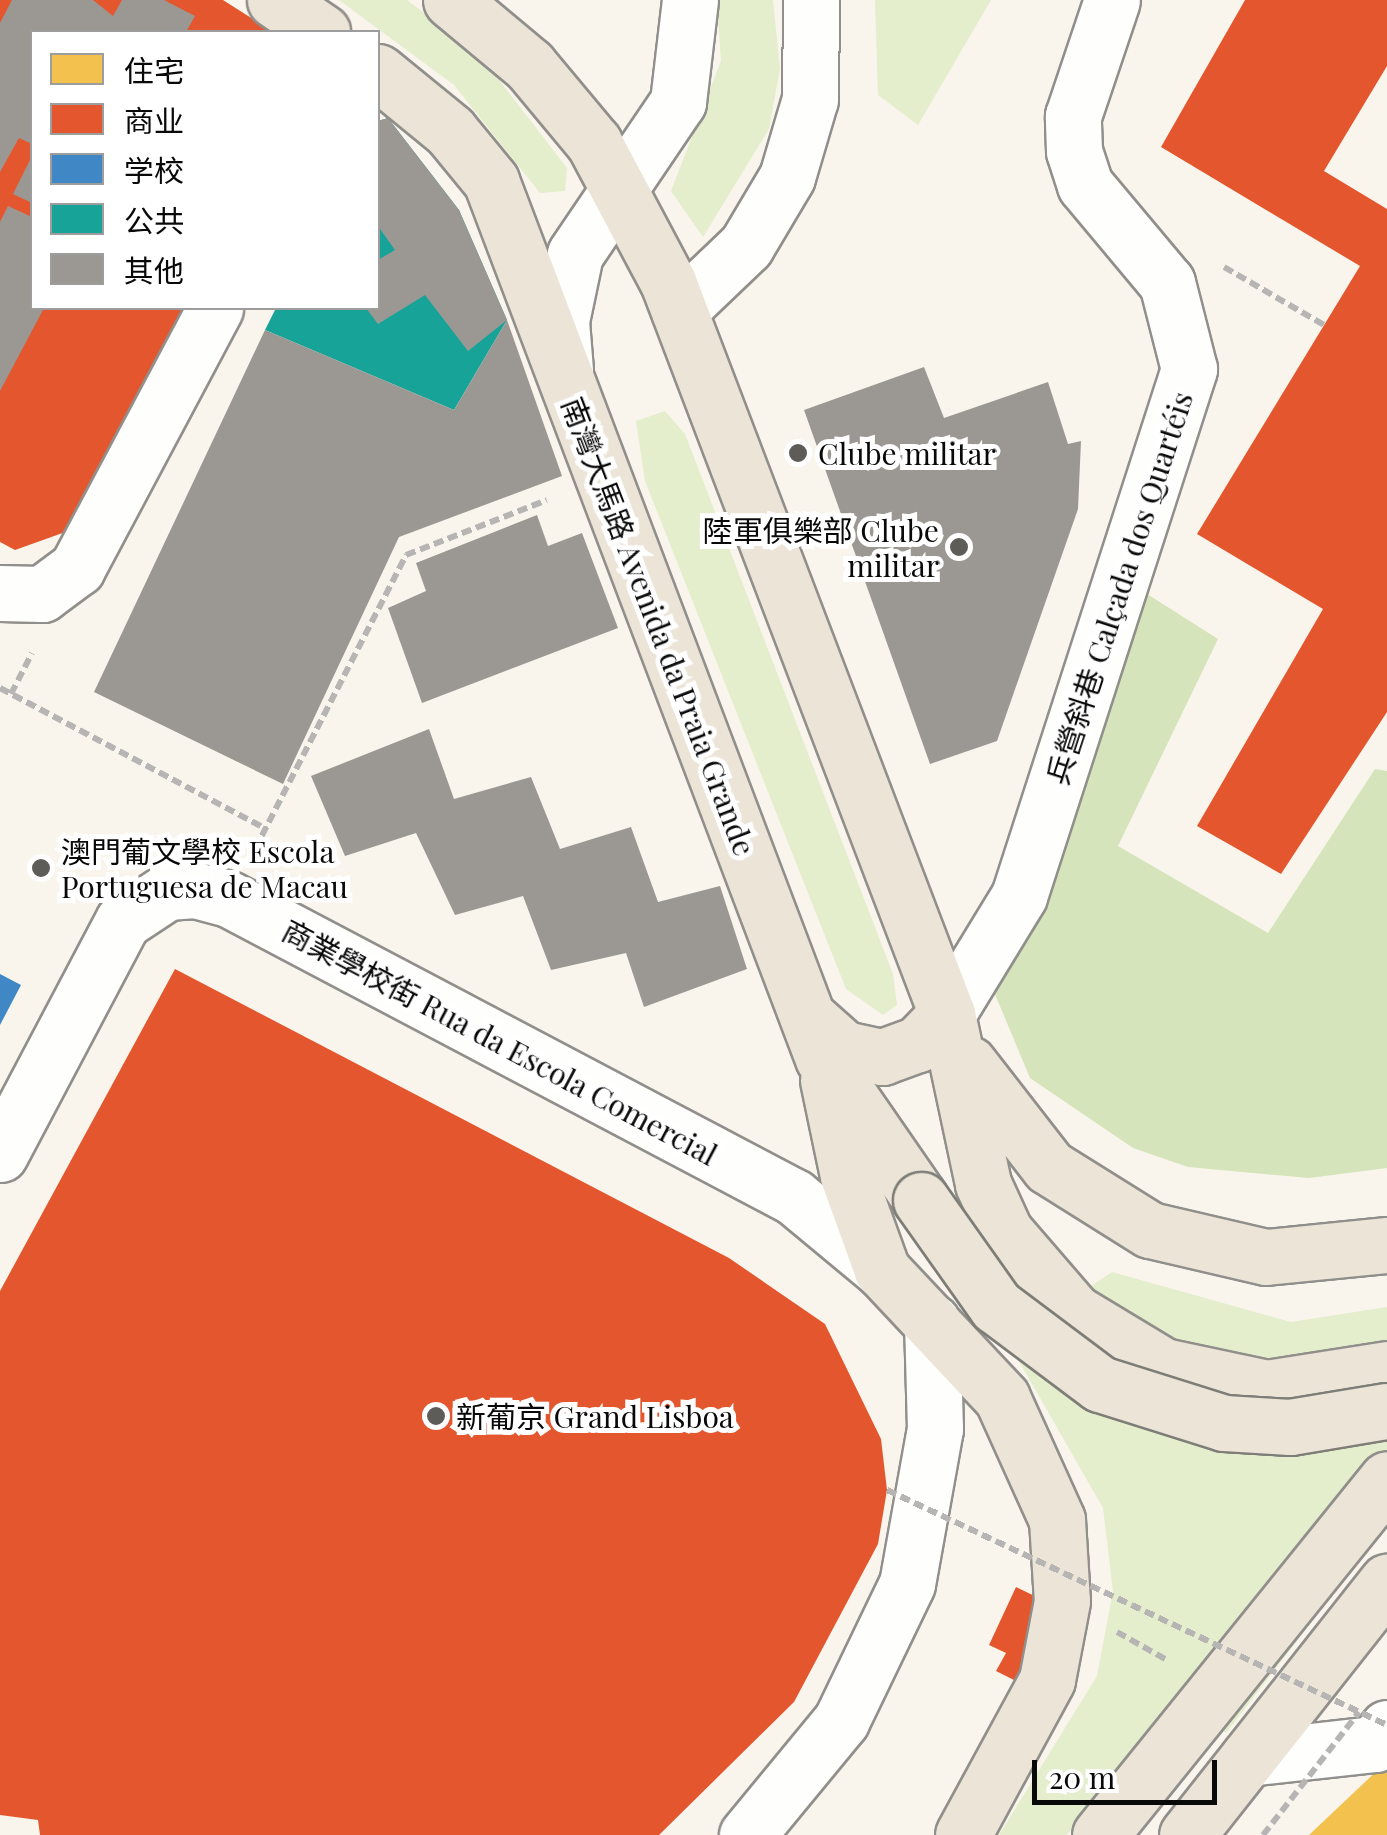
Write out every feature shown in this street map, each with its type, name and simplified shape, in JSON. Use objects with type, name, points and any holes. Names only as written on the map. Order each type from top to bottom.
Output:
[{"type":"main road","points":[[274,0],[319,30]]},
{"type":"main road","points":[[451,0],[529,66],[620,186],[679,310],[948,1017],[1008,1124],[1081,1190],[1150,1230],[1266,1257],[1387,1244]]},
{"type":"main road","name":"南灣大馬路 Avenida da Praia Grande","points":[[380,74],[450,131],[491,181],[815,1036],[921,1200],[996,1306],[1100,1384],[1224,1424],[1290,1427],[1387,1411]]},
{"type":"main road","points":[[815,1036],[882,1057],[918,1044],[948,1017]]},
{"type":"main road","points":[[948,1017],[983,1184],[1005,1232],[1061,1300],[1116,1344],[1163,1366],[1267,1388],[1387,1369]]},
{"type":"main road","points":[[815,1036],[848,1176],[882,1270],[985,1376],[1030,1444],[1050,1494],[1062,1574],[1060,1628],[1038,1706],[963,1835]]},
{"type":"main road","points":[[1100,1835],[1208,1710],[1387,1479]]},
{"type":"main road","points":[[1187,1835],[1387,1582]]},
{"type":"main road","points":[[1142,1835],[1208,1710]]},
{"type":"street","points":[[569,390],[565,288],[590,223],[678,102],[690,0]]},
{"type":"street","points":[[679,310],[746,246],[787,177],[810,99],[811,0]]},
{"type":"street","name":"兵營斜巷 Calçada dos Quartéis","points":[[948,1017],[1018,896],[1189,369],[1172,293],[1085,186],[1074,151],[1073,116],[1112,0]]},
{"type":"street","points":[[0,593],[42,594],[77,568],[214,310]]},
{"type":"street","name":"商業學校街 Rua da Escola Comercial","points":[[0,1154],[123,922],[168,892],[229,899],[794,1197],[882,1270]]},
{"type":"street","points":[[748,1835],[841,1721],[907,1584],[935,1429],[932,1322]]},
{"type":"street","points":[[1248,1758],[1374,1744],[1378,1722]]},
{"type":"path","points":[[229,899],[406,555],[603,478]]},
{"type":"path","points":[[0,688],[266,828]]},
{"type":"path","points":[[886,1490],[1378,1722],[1263,1835]]},
{"type":"green space","points":[[339,0],[407,0],[479,54],[567,168],[565,191],[540,193],[454,85]]},
{"type":"green space","points":[[717,0],[773,0],[780,69],[769,129],[703,237],[671,191],[721,61]]},
{"type":"green space","points":[[875,0],[991,0],[918,125],[878,95]]},
{"type":"green space","points":[[665,411],[685,434],[893,974],[897,1005],[883,1015],[846,989],[645,481],[636,421]]},
{"type":"green space","points":[[1125,580],[1218,639],[1118,846],[1268,933],[1375,769],[1387,771],[1387,1168],[1309,1178],[1188,1167],[1133,1148],[1030,1078],[984,968]]},
{"type":"green space","points":[[1112,1272],[1291,1322],[1387,1307],[1387,1524],[1226,1733],[1171,1700],[1067,1835],[999,1835],[1097,1676],[1113,1591],[1103,1508],[1008,1342]]},
{"type":"building: 住宅","points":[[552,1177],[639,1460],[86,1629],[0,1346]]},
{"type":"building: 住宅","points":[[1387,1760],[1387,1835],[1309,1835],[1383,1765]]},
{"type":"building: 商业","points":[[0,0],[223,0],[270,30],[30,30],[30,310],[197,310],[71,530],[15,550],[0,542]]},
{"type":"building: 商业","points":[[1245,0],[1387,0],[1387,66],[1324,171],[1387,209],[1387,712],[1281,874],[1197,826],[1323,609],[1197,534],[1360,266],[1161,147]]},
{"type":"building: 商业","name":"新葡京 Grand Lisboa","points":[[175,969],[729,1258],[825,1324],[881,1439],[887,1490],[878,1544],[794,1702],[659,1835],[40,1835],[38,1820],[0,1815],[0,1291]]},
{"type":"building: 商业","points":[[1016,1587],[1045,1601],[1018,1682],[996,1671],[1006,1653],[989,1645]]},
{"type":"building: 学校","points":[[0,974],[21,985],[0,1025]]},
{"type":"building: 公共","points":[[388,118],[459,210],[507,320],[454,410],[265,330],[275,310],[380,310],[380,120]]},
{"type":"building: 其他","points":[[12,0],[93,0],[113,16],[122,0],[164,0],[195,16],[187,30],[30,30],[30,143],[19,138],[0,172],[0,23]]},
{"type":"building: 其他","points":[[388,118],[459,210],[507,320],[468,351],[425,295],[378,324],[368,310],[380,310],[380,259],[395,250],[380,229],[380,120]]},
{"type":"building: 其他","points":[[30,160],[30,202],[13,194]]},
{"type":"building: 其他","points":[[8,206],[30,216],[30,310],[43,310],[0,391],[0,222]]},
{"type":"building: 其他","points":[[507,320],[562,476],[399,537],[283,784],[94,692],[265,330],[454,410]]},
{"type":"building: 其他","name":"陸軍俱樂部 Clube militar","points":[[924,367],[944,418],[1048,382],[1068,444],[1081,441],[1078,509],[997,741],[930,764],[804,410]]},
{"type":"building: 其他","points":[[537,515],[548,546],[582,533],[618,628],[422,703],[388,608],[426,591],[416,563]]},
{"type":"building: 其他","points":[[429,729],[454,799],[531,777],[560,849],[631,827],[658,902],[720,886],[747,969],[644,1007],[626,953],[551,970],[523,896],[455,915],[416,833],[345,856],[311,776]]},
{"type":"place","name":"Clube militar","points":[[798,453]]},
{"type":"place","name":"陸軍俱樂部 Clube militar","points":[[959,547]]},
{"type":"place","name":"澳門葡文學校 Escola Portuguesa de Macau","points":[[41,868]]},
{"type":"place","name":"新葡京 Grand Lisboa","points":[[436,1416]]}]
